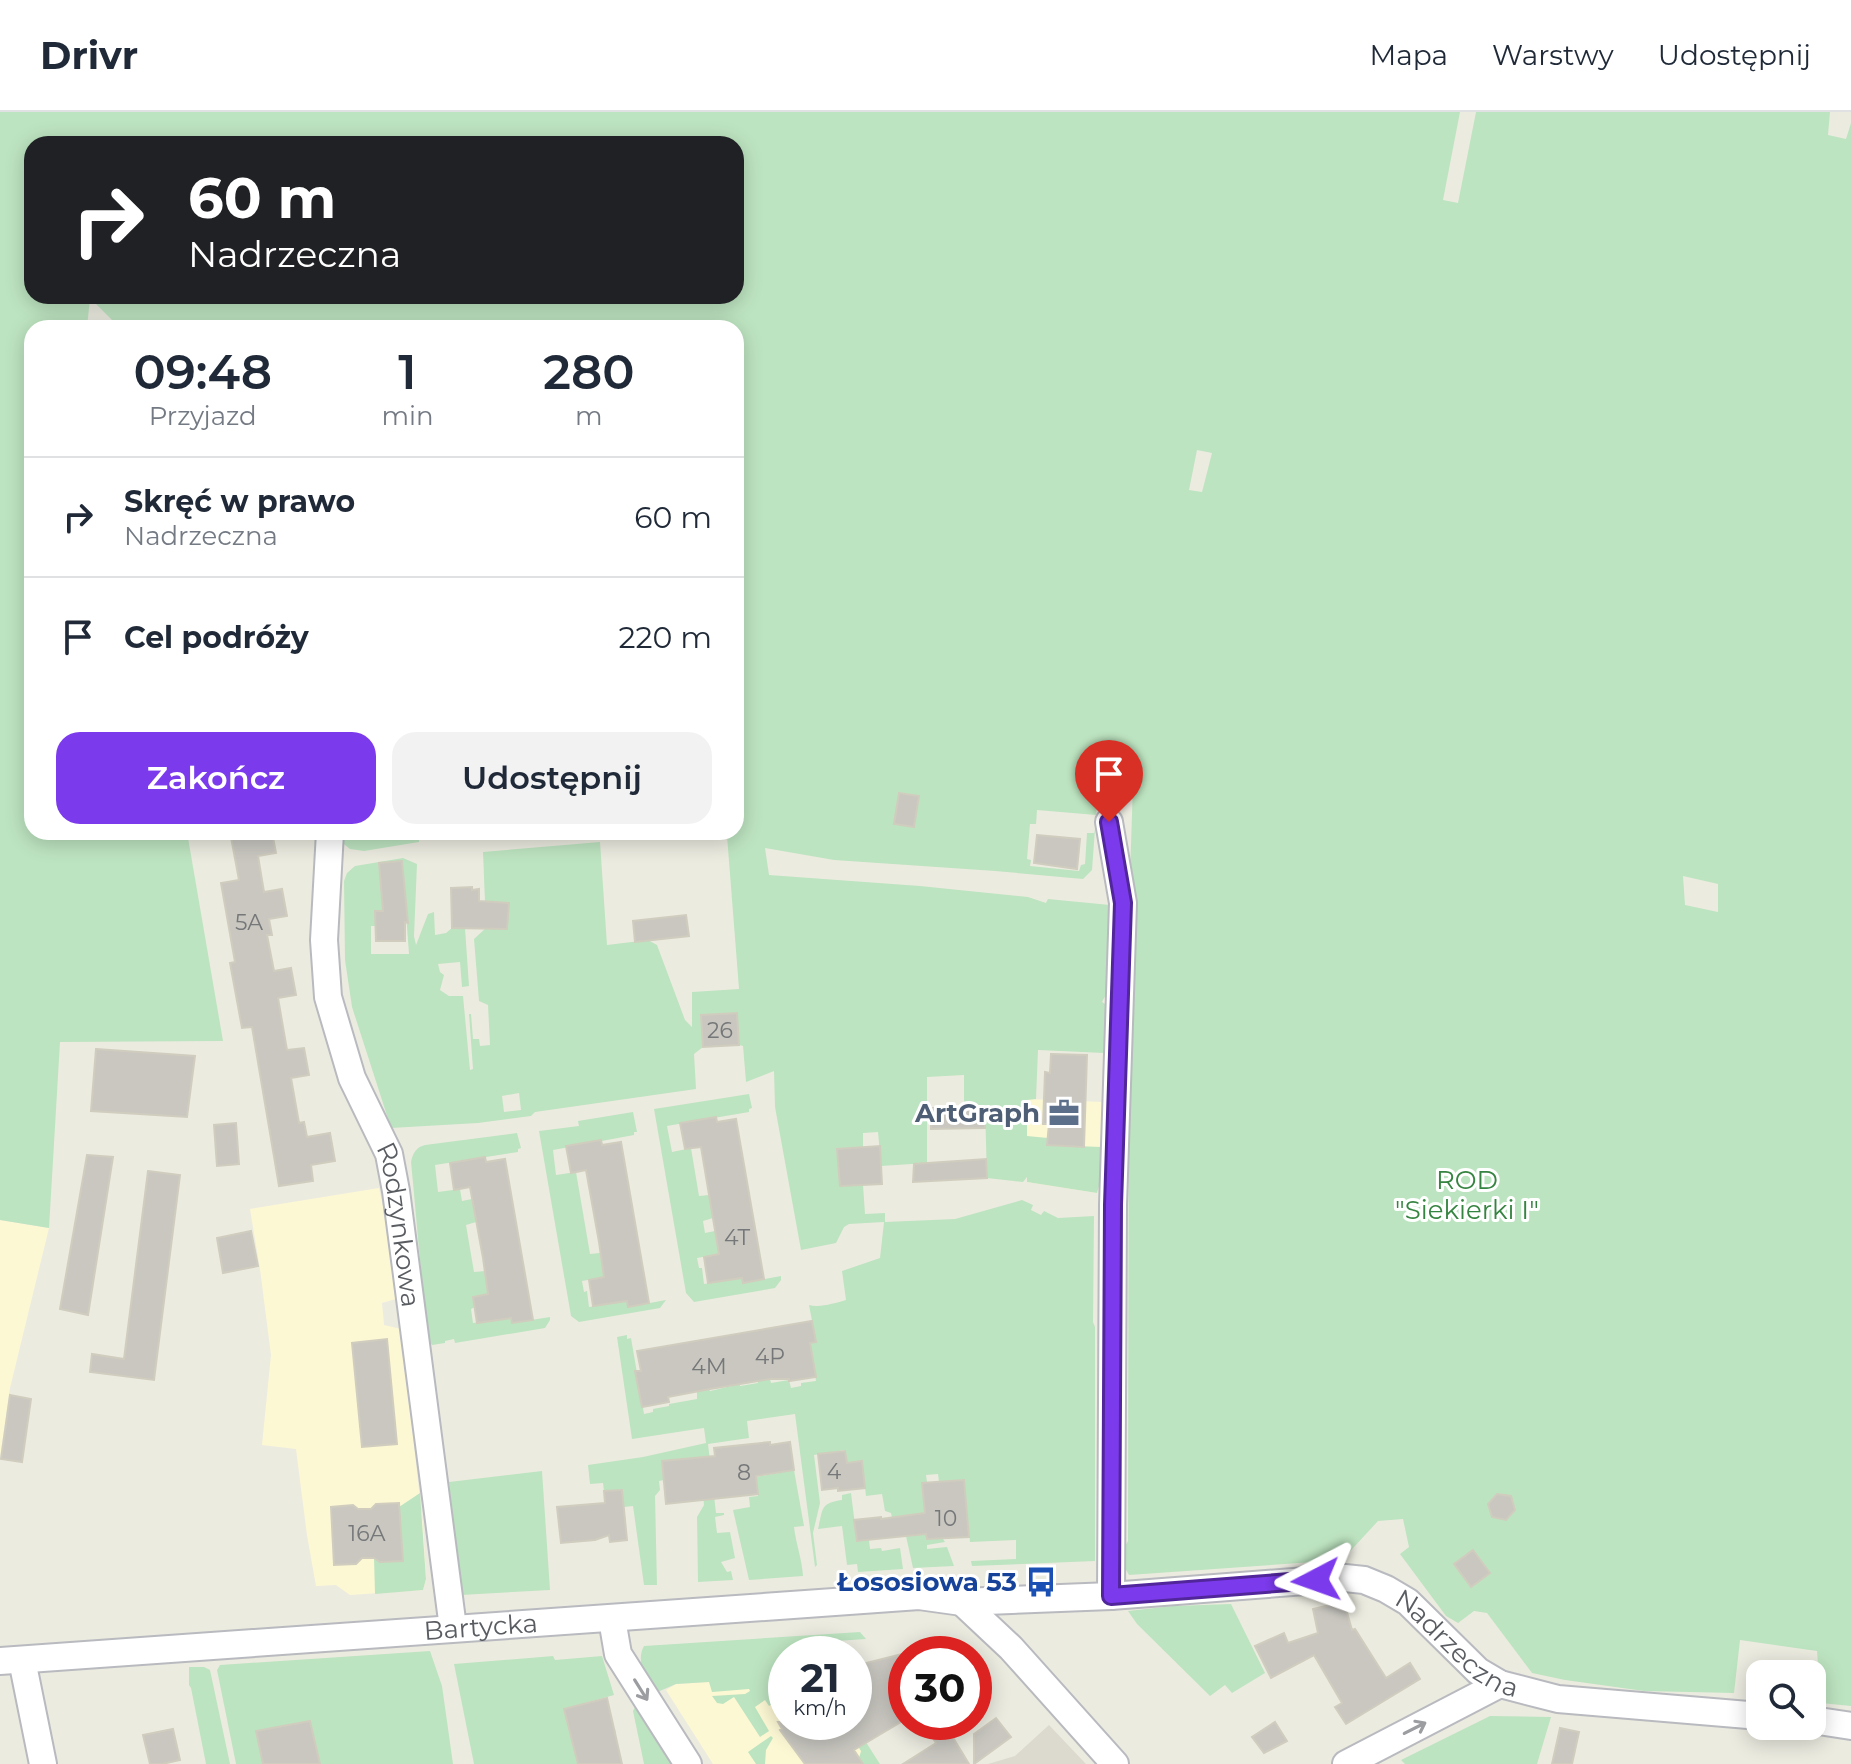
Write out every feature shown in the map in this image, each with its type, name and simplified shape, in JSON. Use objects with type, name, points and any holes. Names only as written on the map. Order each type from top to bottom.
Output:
[{"type":"street","points":[[1109,822],[1123,903],[1113,1205],[1111,1596]]},
{"type":"street","name":"Rodzynkowa","points":[[330,840],[324,940],[328,997],[352,1078],[389,1154],[453,1628]]},
{"type":"street","name":"Nadrzeczna","points":[[962,1602],[1111,1596],[1345,1578],[1364,1580],[1408,1602],[1478,1671],[1500,1684],[1558,1699],[1746,1715]]},
{"type":"street","name":"Bartycka","points":[[11,1660],[919,1596],[962,1602]]},
{"type":"street","points":[[962,1602],[997,1634],[1115,1764]]},
{"type":"street","points":[[612,1619],[618,1654],[688,1764]]},
{"type":"street","points":[[11,1660],[43,1764]]},
{"type":"street","points":[[1346,1764],[1500,1684]]},
{"type":"street","points":[[1826,1722],[1851,1726]]},
{"type":"shaded area","points":[[1027,1099],[1103,1102],[1097,1193],[1027,1182]]},
{"type":"shaded area","points":[[379,1188],[389,1234],[396,1299],[382,1303],[384,1325],[401,1329],[426,1579],[423,1590],[350,1595],[336,1585],[316,1586],[296,1449],[262,1445],[271,1355],[250,1209]]},
{"type":"shaded area","points":[[0,1220],[49,1228],[10,1388],[0,1457]]},
{"type":"shaded area","points":[[768,1678],[768,1740],[848,1740],[868,1746],[880,1764],[713,1764],[666,1690],[676,1684]]},
{"type":"shaded area","points":[[1049,1725],[1086,1764],[988,1764],[1015,1756]]},
{"type":"green space","name":"ROD \"Siekierki I\"","points":[[0,112],[1460,112],[1443,200],[1458,203],[1476,112],[1830,112],[1828,135],[1846,139],[1851,123],[1851,1706],[1826,1704],[1826,1660],[1818,1660],[1817,1651],[1740,1640],[1734,1693],[1644,1691],[1532,1673],[1487,1613],[1474,1611],[1458,1623],[1446,1616],[1400,1554],[1409,1547],[1403,1519],[1378,1521],[1342,1560],[1129,1575],[1122,1558],[1128,1541],[1129,904],[1134,754],[1103,748],[1096,815],[1037,810],[1036,824],[1030,824],[1027,859],[1031,860],[1030,866],[1079,871],[1085,864],[1087,833],[1094,833],[1095,829],[1092,870],[1083,879],[834,860],[765,848],[769,875],[920,886],[1028,897],[1046,903],[1048,899],[1110,905],[1109,989],[1102,1002],[1107,1005],[1104,1053],[1038,1050],[1036,1099],[1027,1100],[1027,1136],[1048,1138],[1048,1145],[1102,1147],[1097,1193],[1027,1182],[1027,1177],[1023,1182],[987,1178],[985,1108],[964,1108],[964,1075],[927,1077],[927,1163],[881,1166],[878,1132],[863,1133],[863,1147],[837,1149],[840,1186],[863,1185],[865,1214],[885,1213],[885,1222],[955,1219],[1022,1200],[1033,1205],[1031,1210],[1041,1215],[1044,1211],[1058,1218],[1094,1216],[1095,1561],[972,1566],[971,1561],[1016,1559],[1016,1540],[970,1542],[964,1480],[939,1482],[938,1474],[926,1475],[927,1482],[922,1483],[927,1539],[943,1539],[945,1542],[927,1545],[927,1549],[947,1547],[954,1566],[913,1568],[906,1536],[891,1513],[885,1511],[882,1494],[866,1496],[862,1462],[847,1463],[845,1450],[814,1455],[820,1503],[813,1533],[815,1567],[795,1414],[747,1421],[749,1438],[708,1444],[716,1513],[724,1513],[715,1517],[717,1533],[730,1532],[735,1558],[721,1562],[727,1572],[731,1571],[733,1580],[698,1582],[697,1517],[704,1505],[701,1472],[659,1481],[660,1490],[655,1496],[657,1585],[644,1585],[633,1506],[624,1507],[622,1490],[604,1491],[603,1483],[590,1484],[588,1465],[706,1443],[704,1428],[632,1439],[617,1337],[627,1335],[627,1339],[631,1338],[644,1414],[669,1404],[697,1399],[697,1392],[709,1389],[770,1379],[771,1383],[789,1380],[791,1388],[816,1381],[810,1343],[816,1342],[809,1305],[823,1306],[846,1300],[842,1271],[880,1258],[884,1222],[849,1224],[844,1227],[836,1243],[801,1250],[775,1107],[774,1071],[746,1082],[737,1013],[701,1015],[703,1047],[694,1054],[696,1089],[478,1123],[391,1128],[352,1007],[345,960],[344,881],[355,866],[403,858],[417,864],[416,945],[428,914],[434,912],[435,935],[452,928],[465,928],[469,986],[462,987],[460,962],[438,964],[444,975],[440,990],[449,996],[463,996],[470,1070],[473,1069],[469,1014],[473,1039],[479,1039],[480,1046],[490,1045],[488,1005],[479,1001],[474,939],[486,928],[483,852],[600,842],[607,945],[648,940],[657,945],[685,1020],[692,1027],[692,992],[739,989],[727,840],[744,840],[744,320],[112,320],[96,304],[744,304],[744,136],[24,136],[24,304],[89,304],[88,320],[24,320],[24,840],[188,840],[223,1041],[60,1042],[49,1228],[0,1220]],"holes":[[[1197,450],[1212,453],[1202,492],[1189,490]],[[402,861],[409,954],[371,954],[371,926],[376,926],[376,911],[384,911],[380,864]],[[1683,876],[1718,884],[1718,912],[1685,905]],[[519,1093],[521,1110],[504,1112],[502,1096]]]},
{"type":"green space","points":[[340,841],[419,842],[364,851],[350,849]]},
{"type":"green space","points":[[749,1094],[752,1108],[749,1112],[667,1126],[672,1152],[691,1148],[699,1196],[709,1195],[713,1218],[703,1221],[705,1233],[715,1231],[719,1254],[697,1258],[704,1284],[742,1278],[743,1283],[781,1276],[781,1280],[775,1288],[694,1302],[686,1293],[654,1109]]},
{"type":"green space","points":[[633,1112],[637,1132],[634,1135],[553,1150],[556,1175],[576,1172],[590,1254],[600,1253],[604,1277],[582,1281],[589,1307],[627,1301],[628,1307],[666,1300],[660,1308],[579,1322],[571,1316],[539,1131],[579,1126],[578,1121]]},
{"type":"green space","points":[[517,1133],[521,1148],[518,1152],[435,1165],[438,1192],[460,1189],[462,1201],[472,1199],[476,1222],[466,1225],[474,1272],[485,1271],[488,1294],[473,1297],[473,1323],[511,1317],[512,1323],[550,1317],[550,1320],[545,1328],[455,1343],[454,1339],[432,1345],[421,1274],[411,1162],[413,1156],[417,1149],[425,1145]]},
{"type":"green space","points":[[794,1470],[804,1526],[794,1527],[803,1576],[749,1580],[733,1510],[750,1507],[749,1497],[758,1496],[756,1477]]},
{"type":"green space","points":[[542,1471],[550,1590],[461,1595],[449,1482]]},
{"type":"green space","points":[[420,1493],[426,1579],[423,1590],[375,1594],[374,1558],[380,1562],[397,1561],[399,1507]]},
{"type":"green space","points":[[851,1493],[857,1541],[869,1540],[870,1549],[881,1548],[882,1551],[900,1548],[903,1569],[858,1572],[857,1564],[847,1565],[842,1526],[818,1529],[826,1505],[842,1500],[842,1495]]},
{"type":"green space","points":[[1231,1604],[1265,1673],[1232,1693],[1225,1685],[1210,1696],[1137,1624],[1128,1611],[1173,1606]]},
{"type":"green space","points":[[860,1632],[863,1636],[798,1636]]},
{"type":"green space","points":[[768,1638],[768,1704],[765,1700],[755,1707],[768,1732],[760,1737],[734,1697],[723,1704],[717,1703],[712,1696],[745,1694],[749,1689],[712,1692],[709,1682],[676,1684],[655,1693],[641,1664],[644,1646]]},
{"type":"green space","points":[[430,1651],[442,1686],[453,1764],[320,1764],[310,1721],[257,1731],[263,1764],[236,1764],[217,1670],[220,1665]]},
{"type":"green space","points":[[553,1656],[555,1660],[602,1656],[614,1695],[564,1709],[572,1740],[615,1729],[616,1733],[601,1754],[578,1764],[474,1764],[454,1664]]},
{"type":"green space","points":[[189,1667],[210,1670],[230,1764],[206,1764],[189,1685]]},
{"type":"green space","points":[[635,1707],[671,1764],[644,1764],[633,1711]]},
{"type":"green space","points":[[1490,1716],[1551,1717],[1537,1764],[1405,1764],[1401,1760]]},
{"type":"green space","points":[[768,1738],[772,1740],[766,1750],[765,1764],[756,1764],[748,1752]]},
{"type":"green space","points":[[854,1740],[865,1740],[880,1764],[863,1764],[859,1758],[861,1751]]},
{"type":"building","points":[[899,793],[919,796],[914,827],[894,824]]},
{"type":"building","points":[[1037,835],[1080,839],[1077,869],[1034,863]]},
{"type":"building","points":[[232,840],[274,840],[276,853],[258,856],[264,892],[282,889],[287,916],[269,919],[272,935],[267,935],[274,971],[291,968],[296,995],[278,998],[287,1050],[304,1048],[309,1075],[291,1078],[299,1123],[304,1122],[307,1137],[330,1133],[335,1161],[311,1165],[313,1181],[279,1186],[252,1027],[242,1028],[230,963],[235,962],[221,883],[239,880]]},
{"type":"building","points":[[402,861],[408,923],[405,922],[405,941],[376,941],[375,911],[383,911],[379,863]]},
{"type":"building","points":[[472,887],[472,890],[479,889],[479,901],[509,903],[507,929],[452,928],[451,888]]},
{"type":"building","points":[[686,915],[689,936],[635,942],[633,921]]},
{"type":"building","points":[[737,1013],[739,1045],[703,1047],[701,1015]]},
{"type":"building","points":[[96,1049],[195,1056],[187,1117],[91,1111]]},
{"type":"building","points":[[1051,1054],[1087,1055],[1084,1147],[1047,1145],[1049,1124],[1043,1124],[1045,1072],[1050,1073]]},
{"type":"building","points":[[931,1108],[985,1108],[985,1128],[931,1129]]},
{"type":"building","points":[[716,1117],[717,1122],[736,1119],[764,1279],[743,1283],[742,1278],[708,1283],[704,1257],[719,1254],[701,1147],[685,1149],[680,1123]]},
{"type":"building","points":[[236,1123],[239,1164],[217,1166],[214,1125]]},
{"type":"building","points":[[601,1140],[602,1145],[621,1142],[649,1303],[628,1307],[627,1301],[593,1306],[589,1280],[604,1277],[599,1242],[586,1170],[571,1173],[566,1146]]},
{"type":"building","points":[[880,1146],[882,1184],[840,1186],[837,1149]]},
{"type":"building","points":[[87,1155],[113,1157],[88,1315],[60,1309]]},
{"type":"building","points":[[485,1157],[486,1162],[505,1159],[533,1320],[512,1323],[511,1318],[477,1323],[473,1297],[488,1294],[483,1258],[470,1187],[454,1190],[450,1163]]},
{"type":"building","points":[[986,1159],[987,1178],[913,1182],[914,1164]]},
{"type":"building","points":[[148,1171],[180,1175],[154,1380],[90,1372],[92,1354],[124,1359]]},
{"type":"building","points":[[251,1231],[258,1266],[223,1273],[217,1238]]},
{"type":"building","points":[[812,1321],[816,1342],[810,1343],[816,1377],[789,1381],[770,1379],[710,1389],[668,1397],[669,1402],[642,1407],[635,1371],[641,1371],[637,1351]]},
{"type":"building","points":[[387,1339],[397,1444],[362,1447],[352,1343]]},
{"type":"building","points":[[10,1395],[31,1399],[22,1462],[1,1459]]},
{"type":"building","points":[[770,1442],[770,1445],[790,1442],[794,1470],[756,1476],[758,1494],[666,1504],[662,1461],[715,1456],[714,1448]]},
{"type":"building","points":[[845,1451],[847,1463],[862,1461],[865,1488],[822,1490],[818,1454]]},
{"type":"building","points":[[964,1480],[969,1537],[927,1539],[926,1534],[857,1541],[854,1520],[925,1513],[922,1483]]},
{"type":"building","points":[[622,1490],[627,1540],[610,1542],[609,1535],[595,1540],[561,1543],[557,1507],[605,1503],[604,1491]]},
{"type":"building","points":[[1497,1494],[1511,1496],[1515,1510],[1506,1520],[1492,1517],[1488,1504]]},
{"type":"building","points":[[399,1503],[403,1561],[380,1562],[374,1558],[362,1558],[356,1564],[334,1565],[331,1507],[353,1505],[358,1509],[371,1509],[376,1504]]},
{"type":"building","points":[[1473,1550],[1490,1573],[1471,1587],[1454,1564]]},
{"type":"building","points":[[1344,1602],[1352,1630],[1355,1629],[1386,1678],[1410,1663],[1420,1679],[1346,1724],[1335,1707],[1342,1703],[1314,1655],[1271,1678],[1255,1646],[1284,1633],[1288,1643],[1318,1633],[1313,1609]]},
{"type":"building","points":[[888,1658],[888,1730],[872,1739],[872,1662]]},
{"type":"building","points":[[607,1698],[622,1764],[578,1764],[564,1709]]},
{"type":"building","points":[[996,1718],[1011,1737],[974,1764],[974,1740],[992,1740],[992,1721]]},
{"type":"building","points":[[310,1721],[320,1764],[263,1764],[256,1731]]},
{"type":"building","points":[[1275,1722],[1287,1741],[1264,1753],[1252,1737]]},
{"type":"building","points":[[1560,1728],[1579,1732],[1572,1764],[1552,1764]]},
{"type":"building","points":[[173,1729],[180,1760],[150,1764],[143,1735]]},
{"type":"building","points":[[787,1740],[871,1740],[854,1750],[863,1764],[805,1764]]},
{"type":"building","points":[[934,1740],[954,1740],[969,1764],[903,1764],[936,1743]]},
{"type":"place","name":"ArtGraph","points":[[1064,1113]]},
{"type":"place","name":"Łososiowa 53","points":[[1041,1582]]},
{"type":"route","points":[[1109,822],[1123,892],[1113,1205],[1111,1596],[1316,1580]]}]
